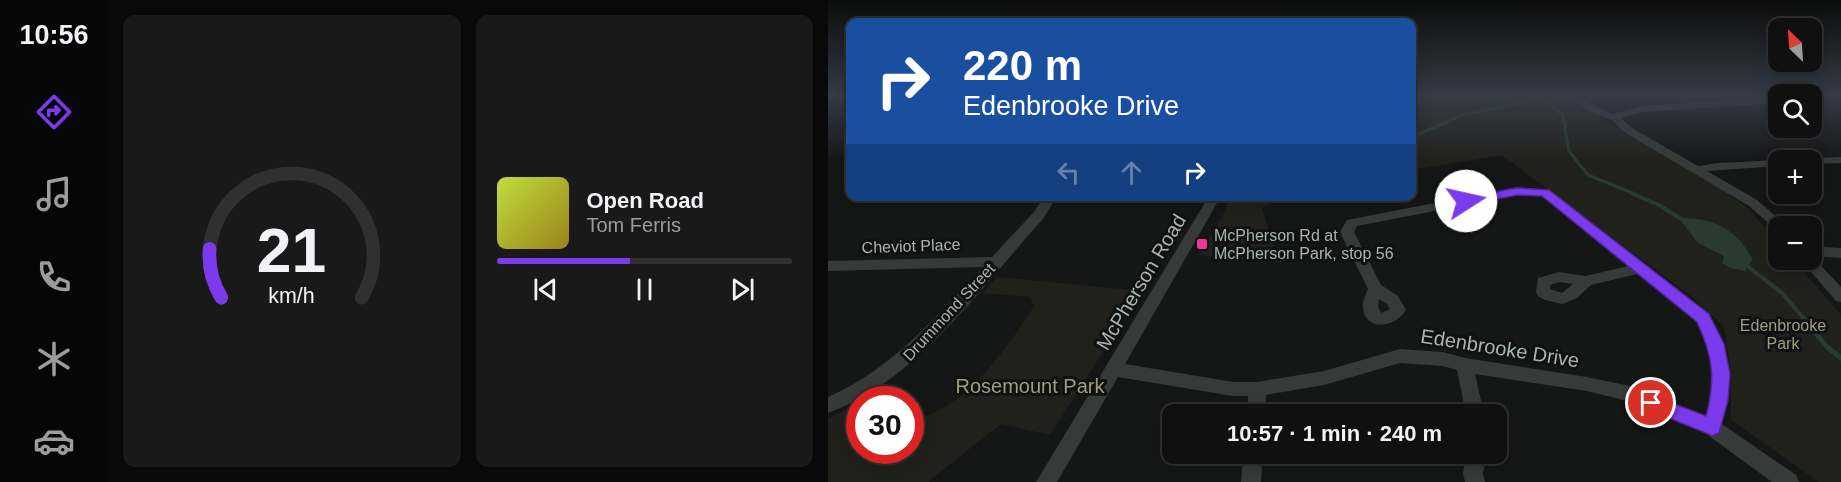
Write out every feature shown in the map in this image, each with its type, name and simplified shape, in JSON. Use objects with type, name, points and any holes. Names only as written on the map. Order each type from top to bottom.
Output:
[{"type":"street","points":[[1615,118],[1628,130],[1757,206],[1768,216]]},
{"type":"street","points":[[1822,161],[1841,160]]},
{"type":"street","points":[[1703,173],[1725,166],[1768,164]]},
{"type":"street","points":[[1822,169],[1841,168]]},
{"type":"street","points":[[1703,173],[1768,170]]},
{"type":"street","points":[[1376,289],[1347,232],[1352,223],[1517,191],[1545,193],[1703,318],[1716,344],[1722,374],[1719,400],[1712,427]]},
{"type":"street","name":"Drummond Street","points":[[828,405],[876,381],[923,343],[1038,216],[1048,201]]},
{"type":"street","name":"McPherson Road","points":[[1046,482],[1212,201]]},
{"type":"street","points":[[1822,252],[1841,253]]},
{"type":"street","name":"Cheviot Place","points":[[828,266],[996,262]]},
{"type":"street","points":[[1586,281],[1640,268]]},
{"type":"street","points":[[1817,270],[1841,297]]},
{"type":"street","name":"Edenbrooke Drive","points":[[1113,369],[1233,389],[1257,390],[1324,378],[1400,356],[1443,359],[1465,365],[1501,369],[1630,394],[1712,427],[1789,482]]},
{"type":"street","points":[[1465,365],[1473,404]]},
{"type":"street","points":[[1256,404],[1257,390]]},
{"type":"street","points":[[1251,482],[1252,464]]},
{"type":"street","points":[[1475,464],[1473,473],[1475,482]]},
{"type":"green space","name":"Edenbrooke Park","points":[[1416,117],[1600,117],[1727,193],[1749,209],[1768,231],[1768,270],[1803,270],[1841,315],[1841,482],[1819,482],[1731,420],[1731,372],[1724,327],[1692,297],[1502,155],[1416,169]]},
{"type":"green space","points":[[1228,201],[1274,201],[1262,208],[1279,263],[1199,255],[1223,215]]},
{"type":"green space","name":"Rosemount Park","points":[[997,277],[1142,291],[1050,435],[1001,424],[928,482],[828,482],[828,419],[846,409],[846,464],[924,464],[924,416],[949,404],[982,376],[1011,341],[1034,306],[1030,297],[983,293]]},
{"type":"shaded area","points":[[1683,218],[1714,223],[1731,232],[1751,256],[1752,260],[1745,271],[1730,268],[1722,263],[1724,256],[1698,243],[1682,222]]},
{"type":"waterway","points":[[1416,135],[1457,117]]},
{"type":"waterway","points":[[1563,117],[1569,151],[1588,175],[1635,194]]},
{"type":"waterway","points":[[1631,193],[1659,205],[1686,222]]},
{"type":"waterway","points":[[1746,265],[1783,294],[1805,320]]},
{"type":"waterway","points":[[1804,319],[1827,347],[1841,358]]},
{"type":"place","name":"McPherson Rd at McPherson Park, stop 56","points":[[1202,244]]},
{"type":"route","points":[[1466,201],[1517,191],[1545,193],[1703,318],[1716,344],[1722,374],[1719,400],[1712,427],[1651,403]]}]
